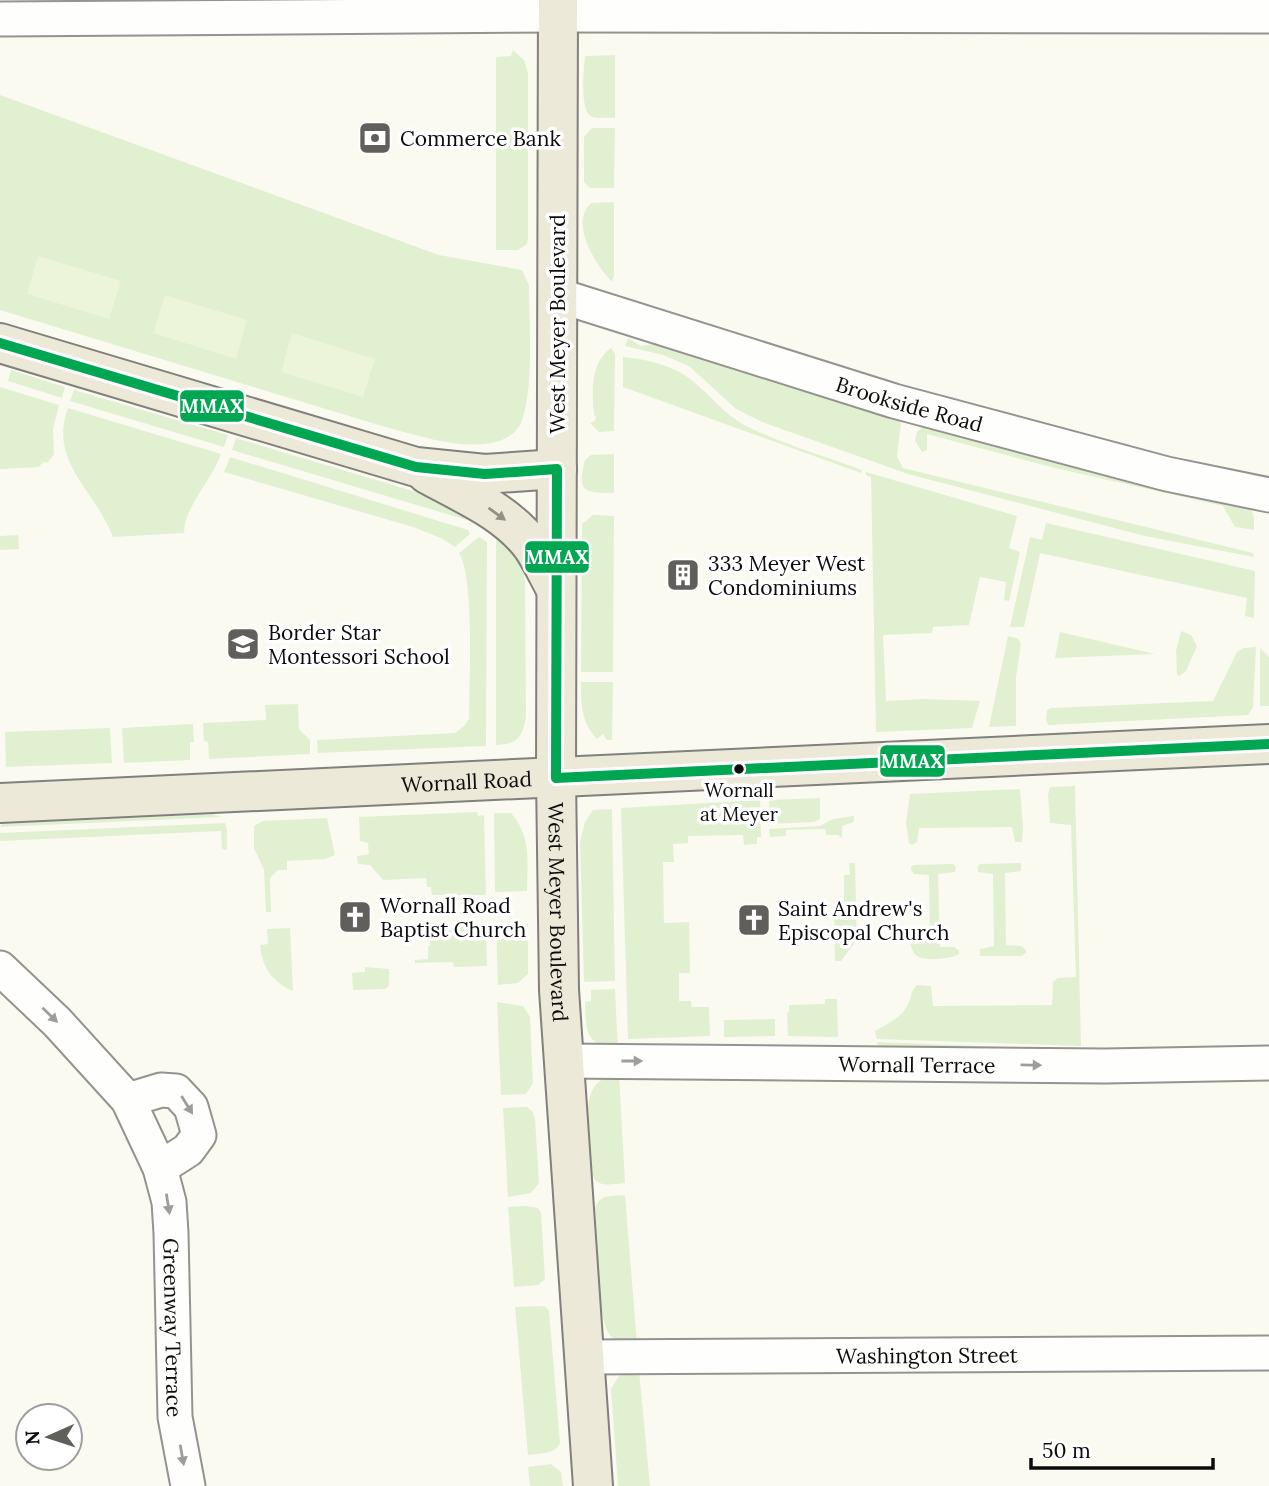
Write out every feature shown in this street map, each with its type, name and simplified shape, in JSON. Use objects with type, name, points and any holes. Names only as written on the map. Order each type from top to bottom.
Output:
[{"type":"main road","name":"West Meyer Boulevard","points":[[558,7],[556,778],[559,990],[593,1486]]},
{"type":"main road","points":[[0,343],[416,467],[485,474],[557,469]]},
{"type":"main road","points":[[416,467],[492,509],[512,525],[531,546],[556,591]]},
{"type":"main road","name":"Wornall Road","points":[[0,803],[1269,744]]},
{"type":"street","points":[[0,19],[558,7],[1269,16]]},
{"type":"street","name":"Brookside Road","points":[[557,295],[894,401],[1167,474],[1269,495]]},
{"type":"street","name":"Greenway Terrace","points":[[0,968],[57,1021],[128,1100],[160,1168],[169,1202],[171,1233],[175,1417],[188,1486]]},
{"type":"street","name":"Wornall Terrace","points":[[564,1061],[1091,1066],[1269,1063]]},
{"type":"street","points":[[128,1100],[161,1090],[176,1091],[191,1107],[199,1135],[188,1150],[160,1168]]},
{"type":"street","name":"Washington Street","points":[[584,1357],[1269,1353]]},
{"type":"green space","points":[[513,50],[524,60],[528,73],[528,238],[527,244],[518,250],[496,250],[496,57],[511,56]]},
{"type":"green space","points":[[615,55],[615,118],[592,117],[585,107],[584,99],[585,56]]},
{"type":"green space","points":[[0,95],[439,255],[522,270],[529,285],[530,354],[526,406],[519,426],[507,438],[490,443],[476,445],[443,442],[0,310]]},
{"type":"green space","points":[[592,128],[615,128],[614,188],[590,188],[584,182],[584,137]]},
{"type":"green space","points":[[614,202],[612,282],[587,244],[583,222],[591,203]]},
{"type":"green space","points":[[38,256],[121,281],[109,319],[27,294]]},
{"type":"green space","points":[[165,295],[247,320],[236,359],[153,333]]},
{"type":"green space","points":[[292,333],[375,359],[363,397],[281,372]]},
{"type":"green space","points":[[628,338],[641,346],[665,342],[897,417],[901,423],[897,456],[903,468],[1253,553],[1254,557],[1145,536],[908,474],[762,422],[736,409],[689,366],[663,355],[625,346]]},
{"type":"green space","points":[[611,348],[615,354],[614,431],[599,432],[590,423],[595,421],[596,417],[593,406],[594,379],[599,362]]},
{"type":"green space","points":[[623,357],[649,361],[675,370],[689,378],[730,416],[746,426],[862,470],[861,473],[623,387]]},
{"type":"green space","points":[[11,370],[65,387],[62,398],[8,381]]},
{"type":"green space","points":[[0,387],[59,405],[53,429],[54,454],[48,462],[43,462],[39,467],[0,469]]},
{"type":"green space","points":[[74,390],[228,435],[224,447],[70,401]]},
{"type":"green space","points":[[68,408],[221,454],[193,503],[184,533],[113,537],[69,460],[63,427]]},
{"type":"green space","points":[[922,427],[1048,460],[1250,507],[1254,517],[1254,530],[1235,527],[1223,506],[1055,468],[927,434],[927,450],[922,452],[915,441],[917,432]]},
{"type":"green space","points":[[236,438],[450,502],[487,526],[232,450]]},
{"type":"green space","points":[[614,454],[614,493],[585,489],[582,471],[585,460],[591,455]]},
{"type":"green space","points":[[230,457],[468,530],[470,534],[455,547],[441,538],[413,527],[224,472]]},
{"type":"green space","points":[[866,472],[1017,516],[1009,548],[1020,552],[1009,601],[1004,600],[1006,582],[980,577],[969,625],[933,627],[932,633],[883,635],[886,701],[980,701],[972,728],[876,732],[871,477],[866,475]]},
{"type":"green space","points":[[593,515],[614,516],[613,672],[581,672],[582,524]]},
{"type":"green space","points":[[1046,523],[1255,571],[1254,618],[1245,616],[1247,598],[1040,553],[1024,627],[1010,627],[1030,537],[1042,540]]},
{"type":"green space","points":[[501,528],[522,565],[525,581],[526,717],[523,731],[514,742],[496,745],[496,537]]},
{"type":"green space","points":[[18,535],[19,549],[0,550],[0,536]]},
{"type":"green space","points":[[479,537],[487,542],[486,746],[318,753],[317,740],[455,733],[464,726],[469,719],[470,632],[467,585],[459,553]]},
{"type":"green space","points":[[1181,631],[1191,635],[1197,646],[1186,671],[1179,676],[1176,651]]},
{"type":"green space","points":[[1060,632],[1155,654],[1055,658]]},
{"type":"green space","points":[[1008,636],[1017,638],[1021,643],[1016,677],[1016,726],[989,727]]},
{"type":"green space","points":[[1256,647],[1253,707],[1248,715],[1048,725],[1046,720],[1047,710],[1051,708],[1213,701],[1237,652]]},
{"type":"green space","points":[[1260,648],[1269,657],[1269,706],[1260,706]]},
{"type":"green space","points":[[581,682],[613,682],[612,740],[607,740],[603,734],[597,739],[588,726],[582,705]]},
{"type":"green space","points":[[298,704],[299,729],[310,740],[310,754],[209,759],[203,723],[266,720],[265,705]]},
{"type":"green space","points":[[193,724],[194,742],[190,742],[190,760],[124,763],[122,728]]},
{"type":"green space","points":[[110,728],[112,763],[6,767],[5,732]]},
{"type":"green space","points":[[1075,786],[1081,1046],[877,1039],[875,1031],[901,1014],[917,985],[931,986],[933,1006],[1052,1005],[1053,982],[1058,978],[1076,977],[1071,825],[1050,823],[1048,795],[1050,787]]},
{"type":"green space","points":[[1020,789],[1022,842],[1015,842],[1012,827],[919,828],[917,842],[912,845],[909,843],[906,823],[910,794]]},
{"type":"green space","points":[[820,798],[820,819],[814,822],[770,824],[769,800]]},
{"type":"green space","points":[[760,800],[761,837],[757,837],[757,844],[744,845],[743,835],[688,836],[688,843],[673,844],[674,862],[663,862],[664,923],[689,922],[690,973],[679,973],[679,1001],[691,1001],[692,1007],[709,1007],[710,1036],[628,1039],[621,808]]},
{"type":"green space","points":[[612,809],[615,981],[584,982],[580,841],[585,822],[593,810]]},
{"type":"green space","points":[[477,812],[478,816],[484,815],[486,895],[432,895],[426,878],[383,880],[370,865],[358,864],[357,856],[369,854],[368,843],[360,841],[359,817]]},
{"type":"green space","points":[[494,813],[511,813],[522,831],[527,850],[527,891],[495,892]]},
{"type":"green space","points":[[213,814],[221,817],[0,827],[2,824]]},
{"type":"green space","points":[[854,816],[854,822],[842,826],[842,838],[838,835],[826,835],[825,829],[786,830],[786,836],[770,837],[769,829],[820,826],[833,819]]},
{"type":"green space","points":[[327,818],[335,855],[325,859],[287,861],[287,870],[278,870],[270,878],[271,912],[266,912],[264,870],[254,848],[254,826],[263,821]]},
{"type":"green space","points":[[225,823],[227,850],[222,849],[221,831],[0,841],[0,833]]},
{"type":"green space","points":[[849,863],[855,863],[857,940],[841,961],[835,961],[834,917],[844,916],[844,875],[850,875]]},
{"type":"green space","points":[[1021,863],[1021,871],[1005,873],[1006,945],[1021,946],[1026,953],[1021,956],[980,956],[980,949],[994,946],[993,874],[978,872],[978,866]]},
{"type":"green space","points":[[953,864],[956,867],[955,872],[938,874],[940,947],[954,947],[959,954],[939,959],[919,957],[910,943],[930,939],[929,875],[914,874],[911,867]]},
{"type":"green space","points":[[528,924],[528,974],[518,983],[498,985],[496,926]]},
{"type":"green space","points":[[486,926],[487,966],[454,967],[453,962],[415,963],[415,960],[428,959],[428,946],[430,938],[434,938],[434,931],[443,928]]},
{"type":"green space","points":[[290,928],[293,991],[269,973],[260,945],[268,944],[267,929]]},
{"type":"green space","points":[[365,967],[389,969],[389,986],[385,989],[353,990],[352,973],[365,972]]},
{"type":"green space","points":[[615,989],[618,1051],[593,1040],[587,1029],[585,1013],[585,1002],[591,1001],[591,990]]},
{"type":"green space","points":[[825,999],[837,999],[838,1037],[788,1036],[789,1005],[825,1004]]},
{"type":"green space","points":[[497,1002],[523,1006],[530,1017],[533,1083],[526,1094],[501,1095]]},
{"type":"green space","points":[[775,1019],[775,1036],[724,1037],[724,1020]]},
{"type":"green space","points":[[877,1042],[1082,1050],[879,1048]]},
{"type":"green space","points":[[619,1074],[625,1183],[605,1184],[597,1181],[592,1173],[588,1104],[597,1083]]},
{"type":"green space","points":[[527,1107],[533,1112],[535,1119],[539,1183],[531,1193],[508,1197],[503,1108]]},
{"type":"green space","points":[[625,1195],[637,1344],[621,1342],[608,1332],[604,1323],[600,1292],[595,1208],[603,1198]]},
{"type":"green space","points":[[508,1207],[538,1208],[541,1213],[545,1279],[538,1285],[514,1287]]},
{"type":"green space","points":[[544,1306],[549,1310],[560,1443],[551,1452],[528,1455],[515,1307]]},
{"type":"green space","points":[[639,1370],[650,1486],[618,1486],[611,1389],[619,1376]]},
{"type":"green space","points":[[551,1464],[561,1472],[563,1486],[530,1486],[528,1467]]},
{"type":"transit line","name":"MMAX","points":[[0,343],[416,467],[485,474],[557,469],[556,778]]},
{"type":"transit line","name":"MMAX","points":[[556,778],[1269,744]]},
{"type":"place","name":"Commerce Bank","points":[[375,138]]},
{"type":"place","name":"333 Meyer West Condominiums","points":[[683,575]]},
{"type":"place","name":"Border Star Montessori School","points":[[243,644]]},
{"type":"place","name":"Wornall at Meyer","points":[[739,769]]},
{"type":"place","name":"Wornall Road Baptist Church","points":[[355,917]]},
{"type":"place","name":"Saint Andrew's Episcopal Church","points":[[754,920]]}]
